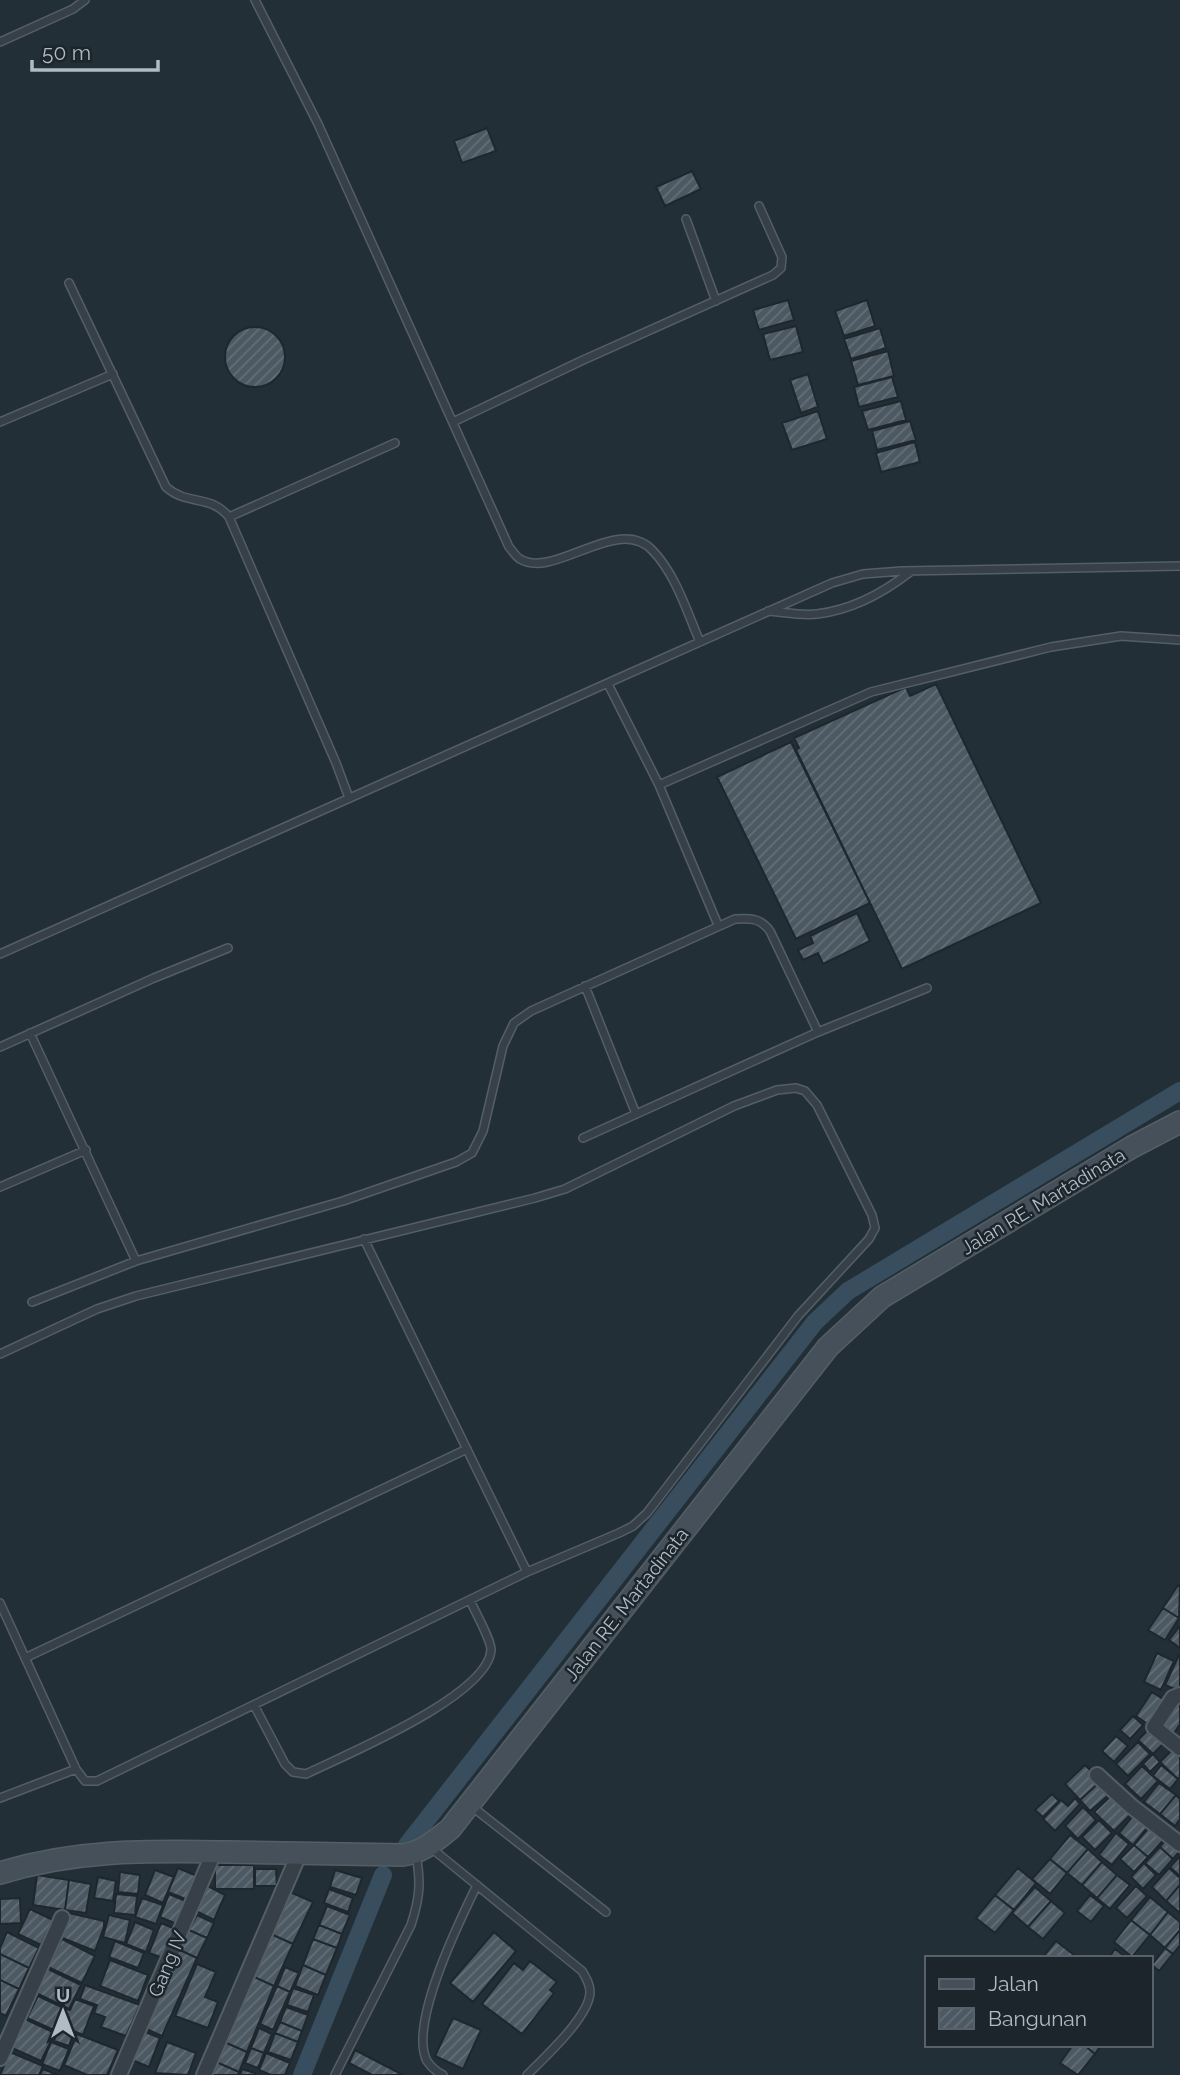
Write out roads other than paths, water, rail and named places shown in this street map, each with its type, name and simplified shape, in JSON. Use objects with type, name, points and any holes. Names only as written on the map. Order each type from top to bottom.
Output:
[{"type":"main road","name":"Jalan RE. Martadinata","points":[[423,1850],[450,1829],[828,1347],[856,1320],[883,1297],[1132,1147],[1180,1122]]},
{"type":"main road","points":[[0,1873],[30,1864],[90,1853],[160,1850],[403,1855],[423,1850]]},
{"type":"street","points":[[1180,1695],[1173,1698],[1154,1727],[1180,1748]]},
{"type":"street","points":[[1097,1775],[1131,1806],[1180,1844]]},
{"type":"street","name":"Gang IV","points":[[120,2075],[214,1852]]},
{"type":"street","points":[[204,2075],[299,1854]]},
{"type":"street","points":[[0,2058],[62,1918]]},
{"type":"lane","points":[[0,42],[73,9],[85,0]]},
{"type":"lane","points":[[255,0],[318,124],[509,547],[520,559],[536,563],[613,540],[632,539],[652,549],[669,573],[700,642]]},
{"type":"lane","points":[[453,422],[773,275],[781,268],[782,257],[759,206]]},
{"type":"lane","points":[[686,219],[716,301]]},
{"type":"lane","points":[[69,283],[166,487],[174,495],[221,507],[229,517],[349,798]]},
{"type":"lane","points":[[0,422],[113,374]]},
{"type":"lane","points":[[229,517],[395,443]]},
{"type":"lane","points":[[0,954],[804,594],[853,577],[910,571],[1180,566]]},
{"type":"lane","points":[[767,611],[815,614],[838,609],[890,587],[910,571]]},
{"type":"lane","points":[[659,785],[871,692],[1051,647],[1121,636],[1180,640]]},
{"type":"lane","points":[[608,684],[659,785],[718,925]]},
{"type":"lane","points":[[32,1302],[136,1261],[343,1201],[456,1162],[472,1153],[483,1130],[503,1046],[514,1023],[531,1011],[735,919],[752,918],[762,921],[771,930],[818,1032]]},
{"type":"lane","points":[[0,1047],[228,948]]},
{"type":"lane","points":[[585,986],[635,1114]]},
{"type":"lane","points":[[583,1138],[818,1032],[928,988]]},
{"type":"lane","points":[[30,1033],[136,1261]]},
{"type":"lane","points":[[0,1354],[97,1309],[136,1296],[536,1199],[565,1189],[734,1106],[777,1090],[796,1088],[805,1091],[817,1105],[872,1215],[875,1228],[869,1239],[798,1316],[647,1513],[633,1526],[527,1572],[97,1781],[85,1781],[76,1769],[0,1603]]},
{"type":"lane","points":[[1,1184],[86,1150]]},
{"type":"lane","points":[[364,1239],[527,1572]]},
{"type":"lane","points":[[25,1657],[467,1449]]},
{"type":"lane","points":[[254,1705],[285,1764],[293,1772],[306,1774],[413,1723],[453,1697],[476,1677],[486,1663],[491,1651],[489,1643],[470,1600]]},
{"type":"lane","points":[[0,1798],[76,1769]]},
{"type":"lane","points":[[470,1804],[606,1912]]},
{"type":"lane","points":[[335,2075],[411,1926],[420,1892],[423,1850],[477,1885],[582,1971],[588,1981],[590,1992],[587,2006],[564,2038],[527,2075]]},
{"type":"lane","points":[[443,2075],[435,2071],[426,2060],[423,2042],[426,2010],[456,1928],[477,1885]]},
{"type":"waterway","points":[[407,1845],[815,1322],[848,1291],[1180,1091]]},
{"type":"waterway","points":[[302,2075],[383,1875]]}]
